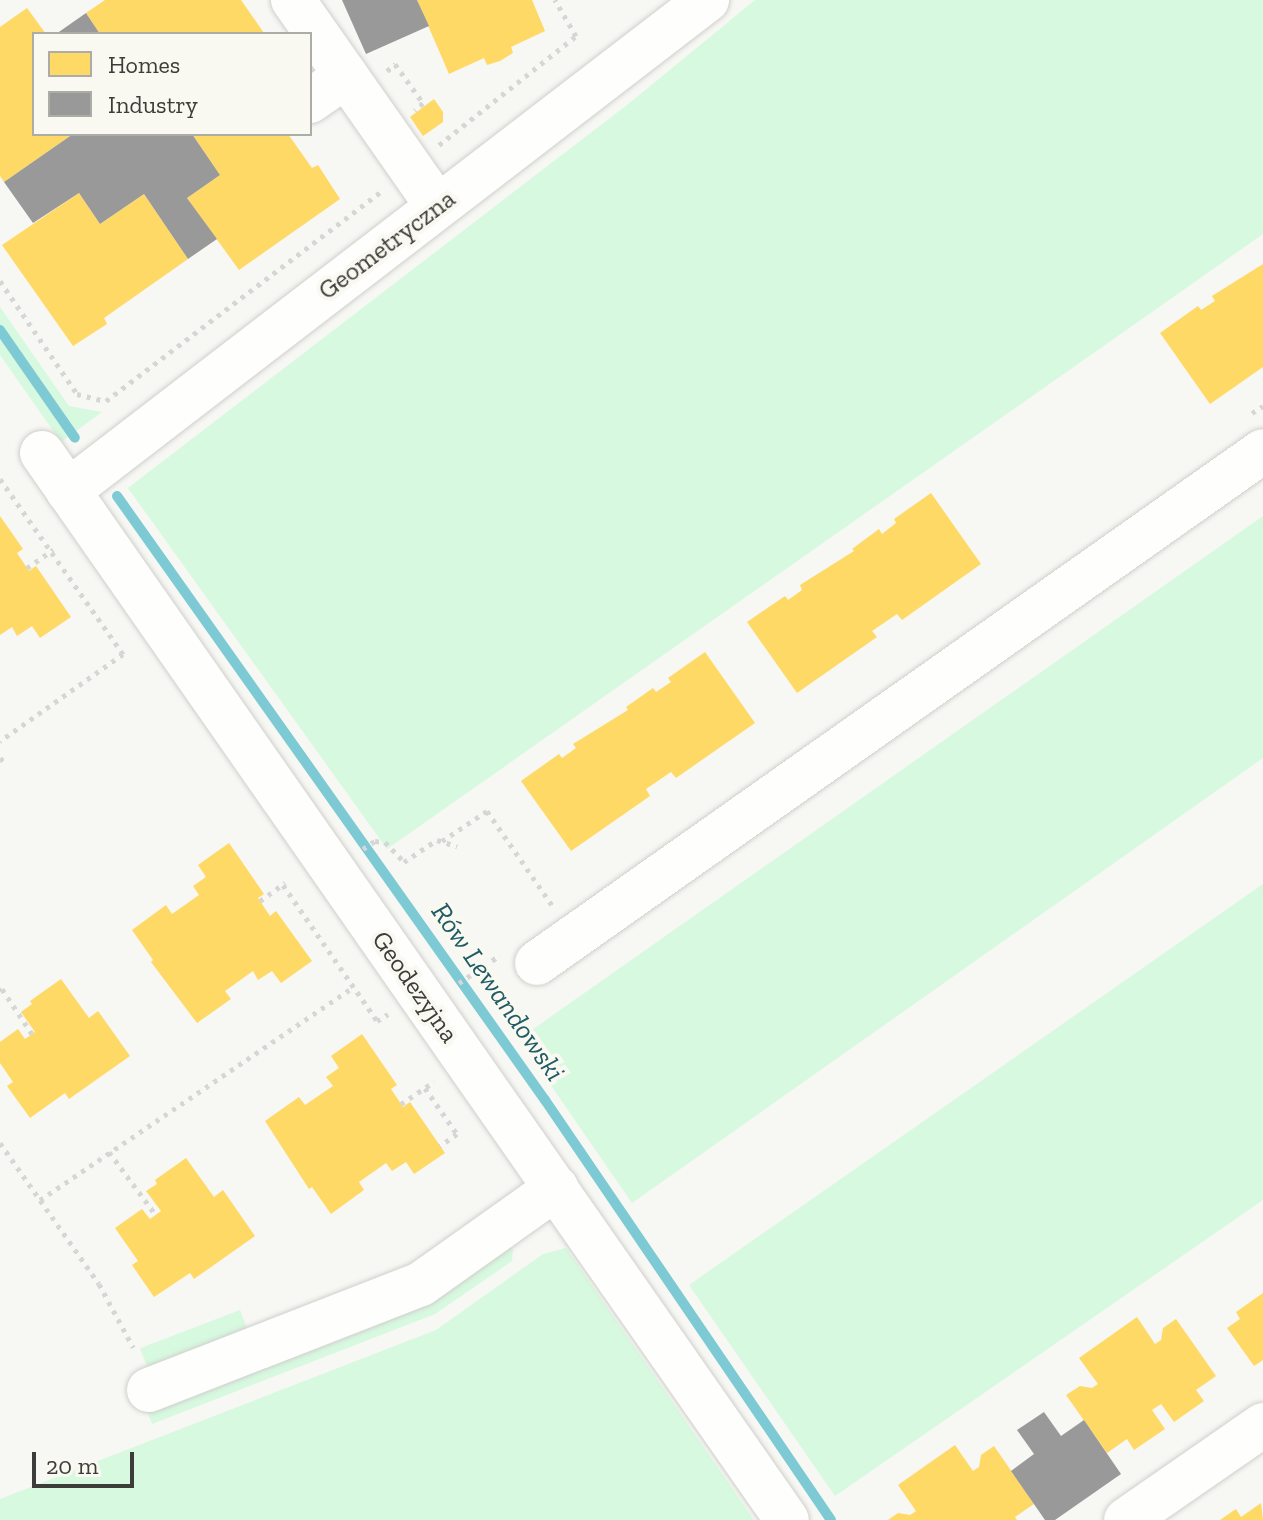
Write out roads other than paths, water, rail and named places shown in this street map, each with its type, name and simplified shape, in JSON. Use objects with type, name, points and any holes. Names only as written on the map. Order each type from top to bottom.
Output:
[{"type":"street","points":[[293,0],[437,206]]},
{"type":"street","name":"Geometryczna","points":[[68,491],[707,0]]},
{"type":"street","points":[[312,100],[346,76]]},
{"type":"street","points":[[523,956],[1263,451]]},
{"type":"street","name":"Geodezyjna","points":[[42,453],[787,1520]]},
{"type":"street","points":[[149,1390],[421,1284],[556,1188]]},
{"type":"street","points":[[1126,1520],[1263,1425]]},
{"type":"waterway","name":"Rów Lewandowski","points":[[0,330],[75,438]]},
{"type":"waterway","name":"Rów Lewandowski","points":[[117,496],[545,1100],[831,1520]]}]
